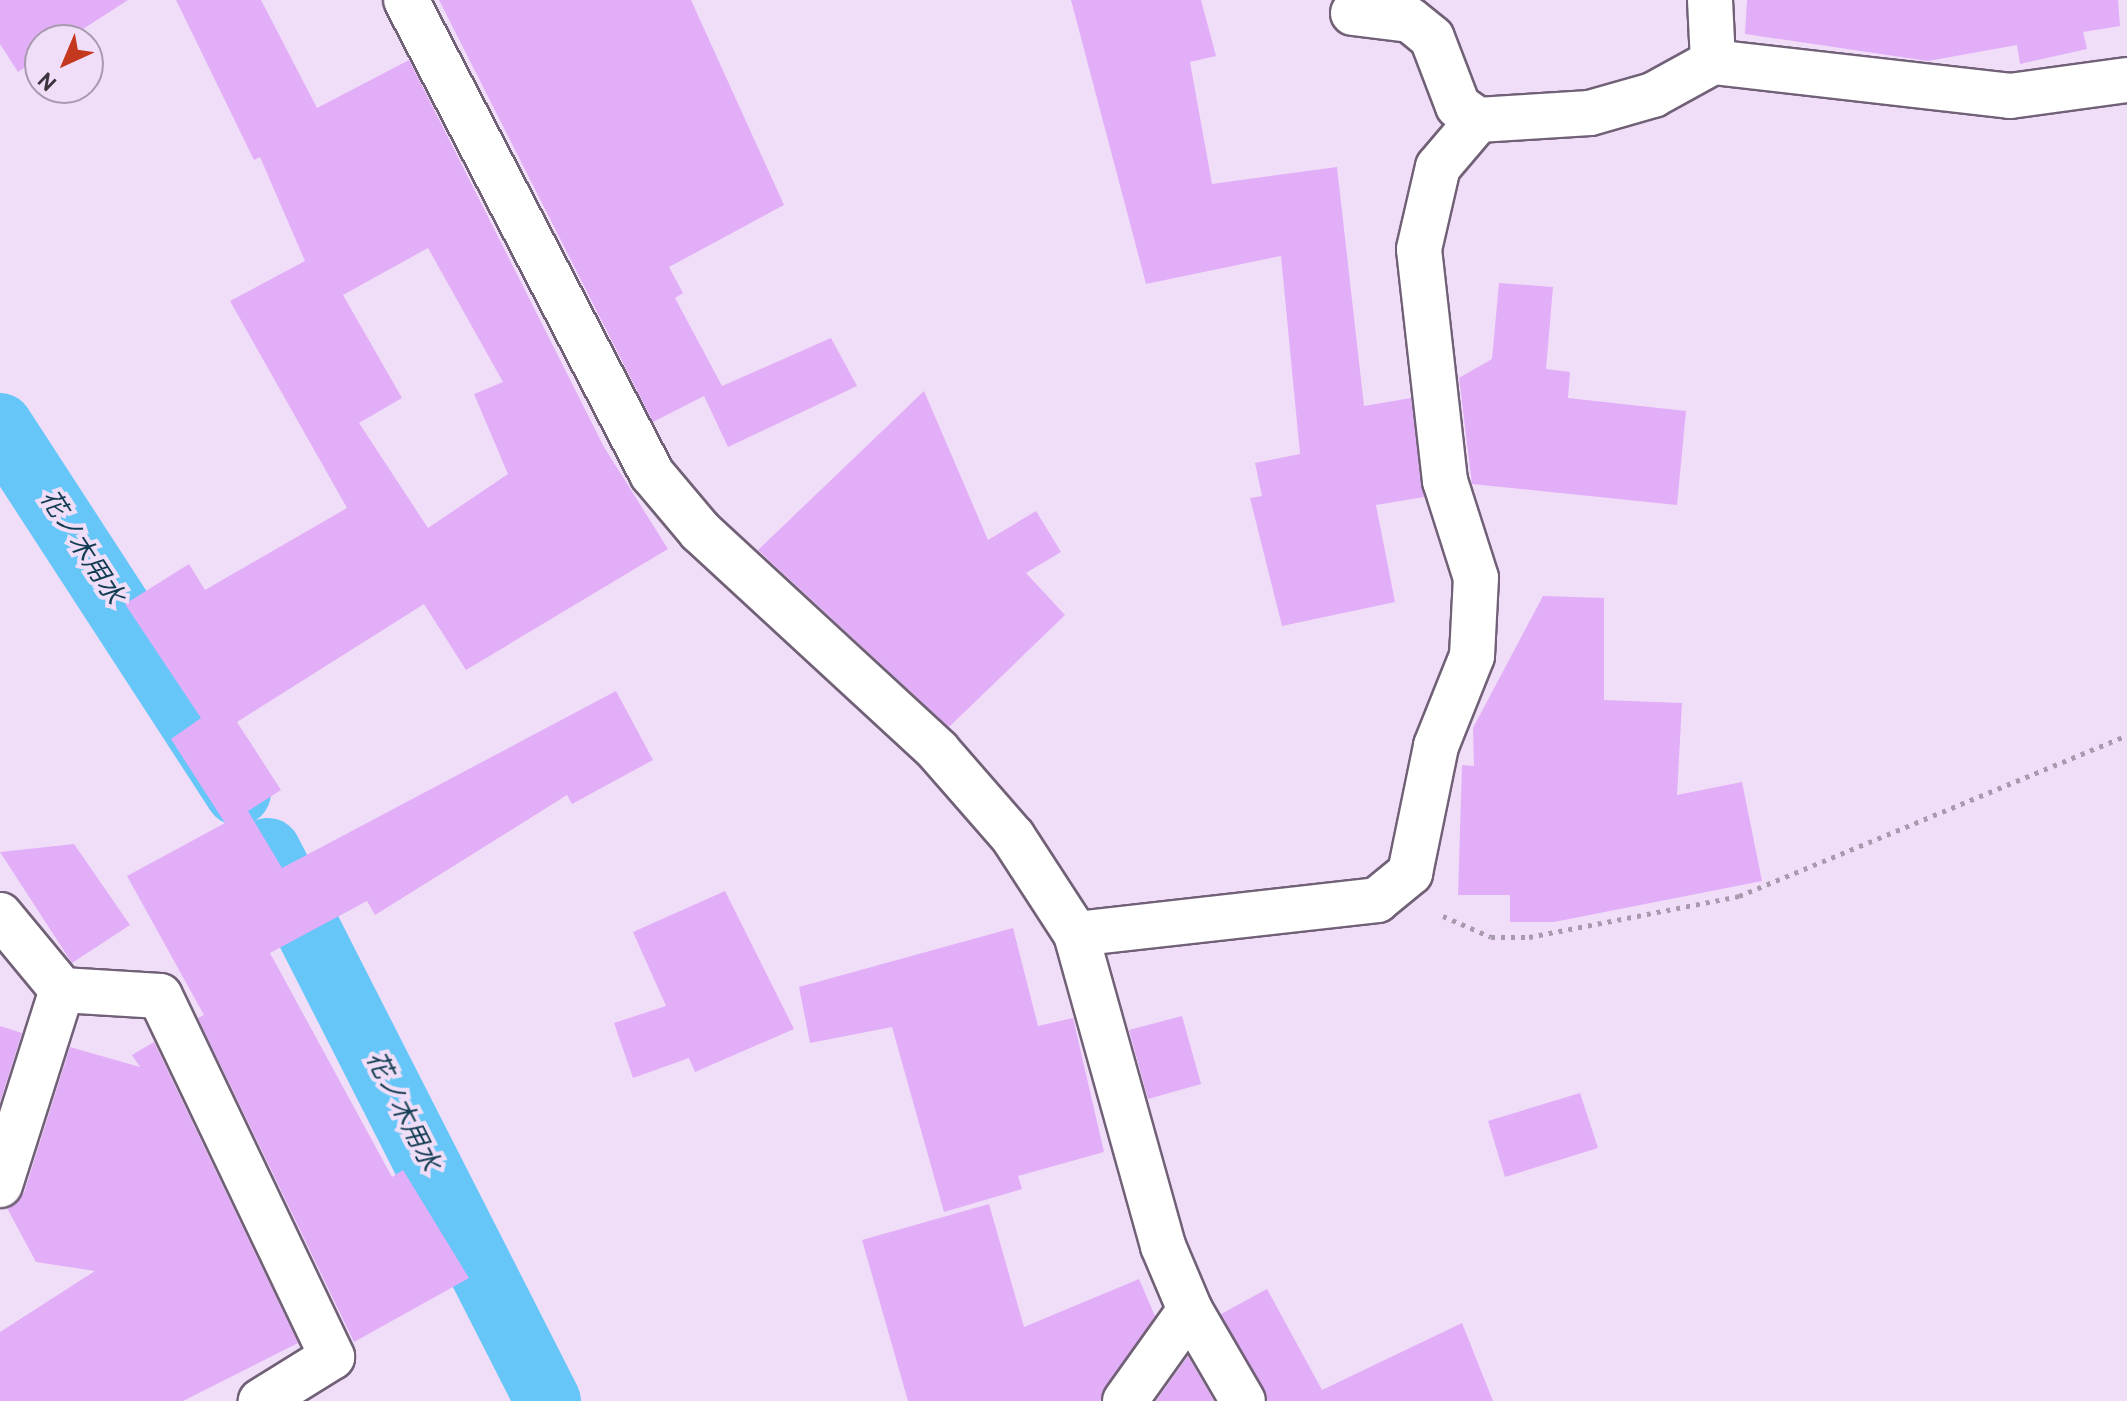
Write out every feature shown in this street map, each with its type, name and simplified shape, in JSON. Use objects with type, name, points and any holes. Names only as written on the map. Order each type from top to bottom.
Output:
[{"type":"street","points":[[406,0],[652,474],[700,531],[938,751],[1013,837],[1076,934],[1163,1246],[1190,1310],[1243,1401]]},
{"type":"street","points":[[1710,0],[1713,62]]},
{"type":"street","points":[[1353,13],[1410,20],[1432,38],[1458,106],[1478,120],[1590,113],[1653,95],[1713,62],[2010,96],[2127,80]]},
{"type":"street","points":[[1076,934],[1377,900],[1397,890],[1410,873],[1436,746],[1472,656],[1476,578],[1445,481],[1419,249],[1438,167],[1478,120]]},
{"type":"street","points":[[0,915],[62,990],[160,996],[332,1357],[261,1401]]},
{"type":"street","points":[[0,1185],[62,990]]},
{"type":"street","points":[[1125,1401],[1190,1310]]},
{"type":"path","points":[[1397,890],[1491,937],[1529,937],[1739,896],[2127,735]]},
{"type":"building","points":[[0,0],[128,0],[91,24],[24,24],[24,68],[18,72],[0,44]]},
{"type":"building","points":[[176,0],[261,0],[317,108],[409,60],[604,447],[668,549],[466,670],[424,604],[237,722],[281,790],[248,811],[282,868],[616,691],[653,760],[572,804],[567,795],[375,915],[367,901],[270,953],[392,1177],[403,1170],[469,1278],[354,1342],[198,1018],[204,1015],[127,876],[225,823],[171,739],[201,718],[125,604],[189,564],[205,590],[347,508],[230,301],[305,261],[260,157],[254,160]],"holes":[[[428,248],[503,382],[474,394],[508,474],[428,528],[359,423],[402,398],[343,295]]]},
{"type":"building","points":[[439,0],[691,0],[784,205],[669,267],[683,293],[675,298],[722,386],[831,338],[857,386],[728,447],[704,396],[653,422]]},
{"type":"building","points":[[1071,0],[1201,0],[1216,56],[1190,62],[1212,184],[1337,167],[1364,406],[1411,398],[1424,497],[1376,505],[1395,602],[1282,626],[1250,498],[1262,496],[1255,463],[1300,454],[1281,256],[1146,284]]},
{"type":"building","points":[[1747,0],[2118,0],[2120,26],[2083,32],[2087,49],[2020,64],[2017,45],[1928,61],[1745,34]]},
{"type":"building","points":[[1499,283],[1553,287],[1546,369],[1570,372],[1568,398],[1686,411],[1677,505],[1472,484],[1459,378],[1492,359]]},
{"type":"building","points":[[924,391],[988,540],[1036,511],[1061,552],[1026,573],[1065,615],[949,727],[758,550]]},
{"type":"building","points":[[1543,596],[1604,598],[1604,700],[1682,703],[1677,795],[1742,782],[1762,881],[1554,922],[1510,922],[1510,895],[1458,895],[1462,765],[1474,766],[1473,728]]},
{"type":"building","points":[[74,844],[130,925],[72,963],[0,852]]},
{"type":"building","points":[[725,891],[794,1029],[695,1072],[689,1058],[633,1078],[614,1023],[666,1006],[633,932]]},
{"type":"building","points":[[1013,928],[1038,1026],[1073,1018],[1104,1152],[1018,1176],[1022,1189],[944,1212],[892,1027],[810,1043],[799,987]]},
{"type":"building","points":[[1182,1016],[1201,1084],[1148,1099],[1129,1030]]},
{"type":"building","points":[[0,1026],[22,1033],[0,1102]]},
{"type":"building","points":[[154,1042],[298,1343],[183,1401],[0,1401],[0,1332],[95,1271],[36,1262],[7,1208],[24,1193],[70,1047],[140,1067],[132,1055]]},
{"type":"building","points":[[1580,1093],[1598,1148],[1505,1177],[1488,1121]]},
{"type":"building","points":[[989,1204],[1024,1327],[1139,1279],[1155,1316],[1100,1401],[908,1401],[862,1240]]},
{"type":"building","points":[[1267,1289],[1322,1390],[1462,1323],[1493,1401],[1268,1401],[1221,1314]]},
{"type":"building","points":[[1188,1356],[1214,1401],[1156,1401]]},
{"type":"waterway","name":"花ノ木用水","points":[[0,426],[238,792]]},
{"type":"waterway","name":"花ノ木用水","points":[[268,851],[548,1401]]}]
